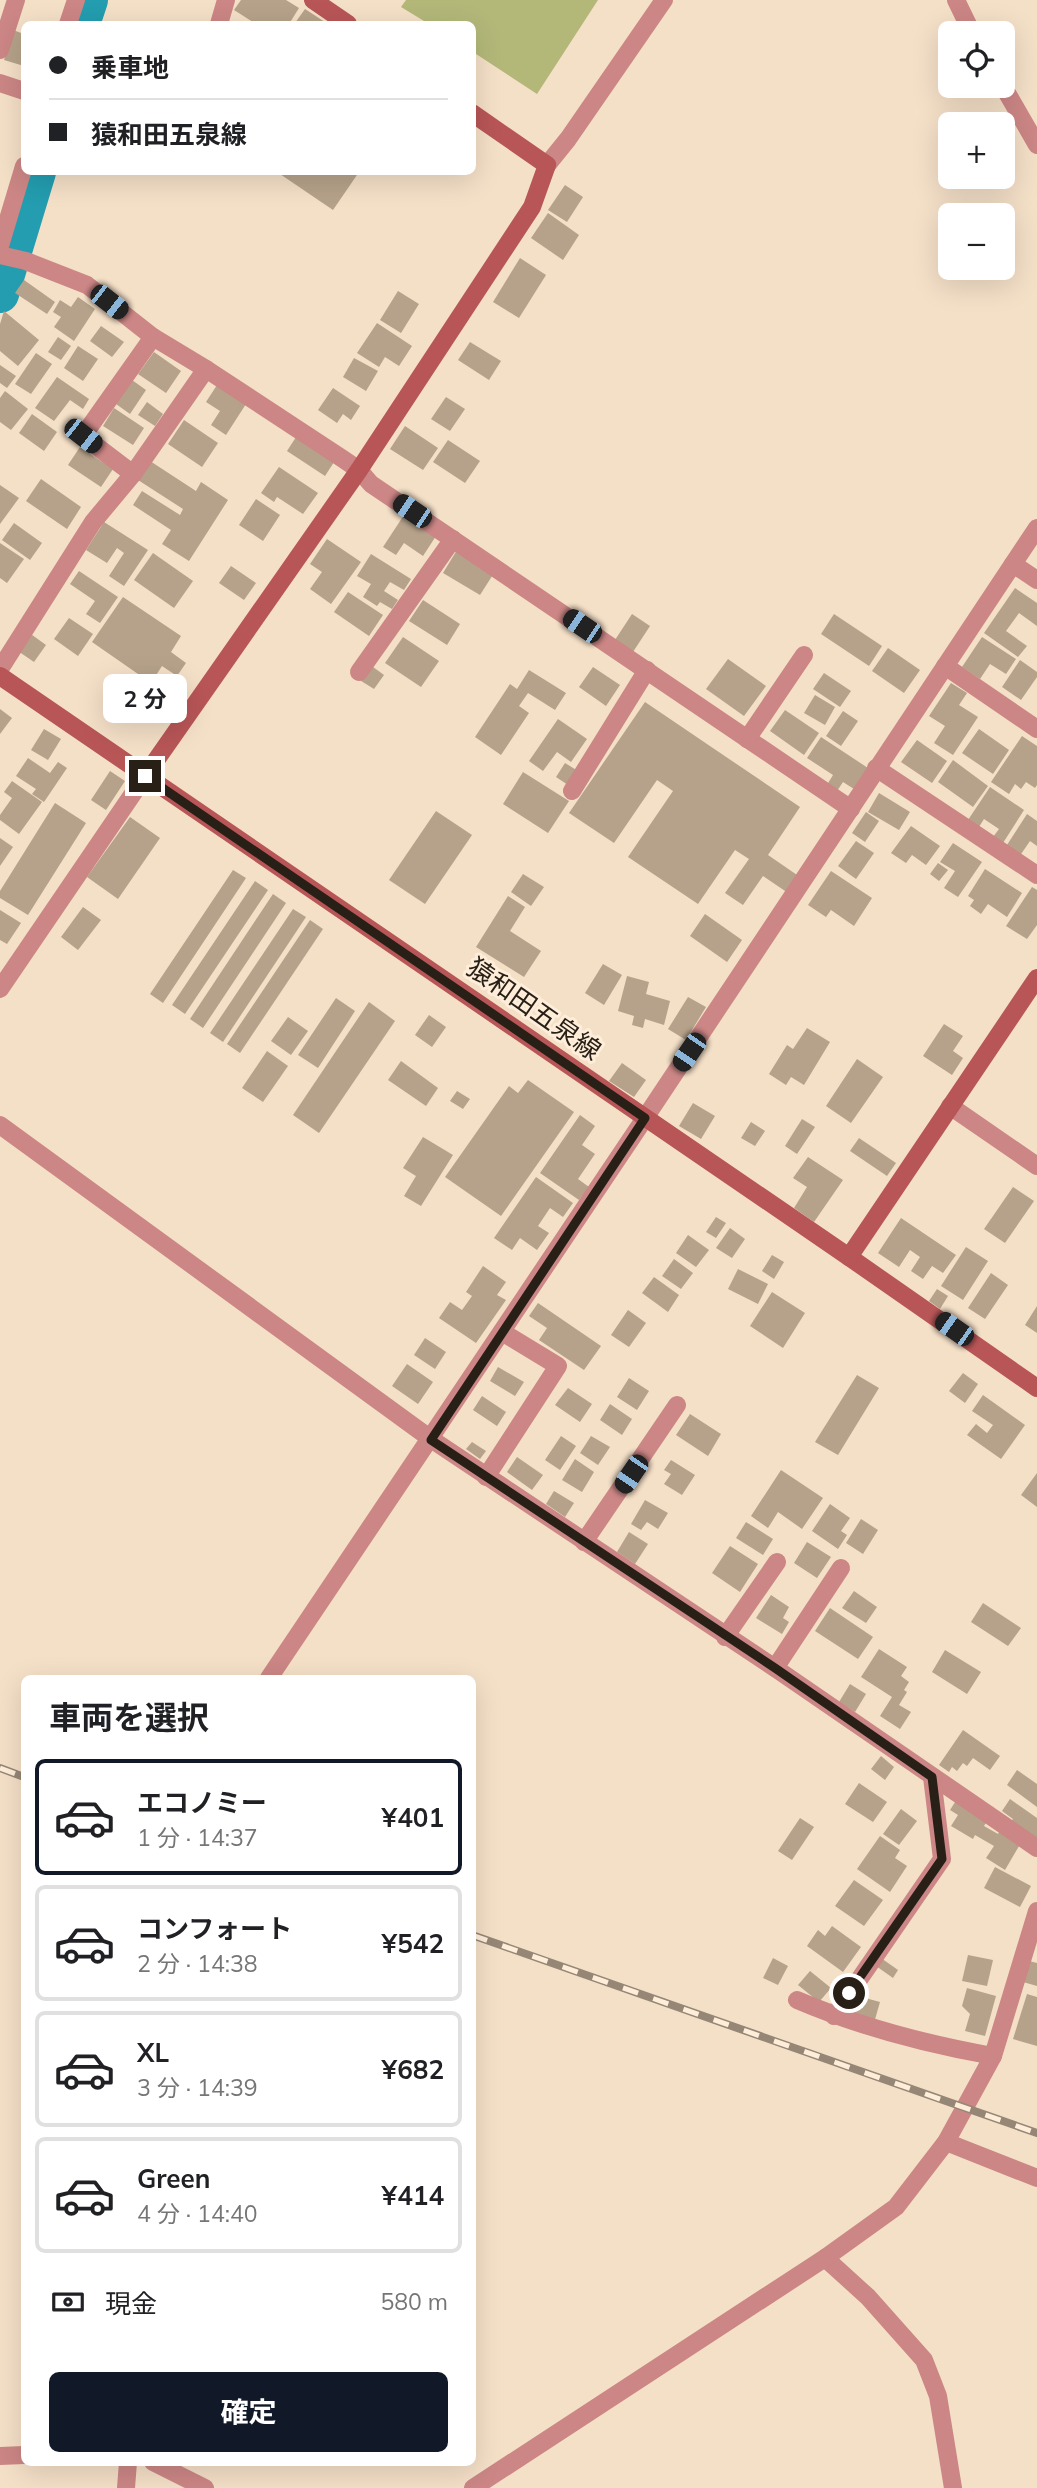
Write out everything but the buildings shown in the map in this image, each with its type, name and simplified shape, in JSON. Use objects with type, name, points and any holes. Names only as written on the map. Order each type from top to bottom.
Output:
[{"type":"main road","points":[[313,0],[343,21]]},
{"type":"main road","points":[[145,776],[359,470],[532,207],[547,165],[476,116]]},
{"type":"main road","name":"猿和田五泉線","points":[[0,676],[849,1256],[1037,1388]]},
{"type":"main road","points":[[849,1256],[1037,978]]},
{"type":"street","points":[[0,50],[16,0]]},
{"type":"street","points":[[69,21],[76,0]]},
{"type":"street","points":[[220,21],[226,0]]},
{"type":"street","points":[[547,165],[568,139],[663,0]]},
{"type":"street","points":[[956,0],[966,21]]},
{"type":"street","points":[[0,83],[21,90]]},
{"type":"street","points":[[1010,98],[1037,145]]},
{"type":"street","points":[[0,246],[21,175]]},
{"type":"street","points":[[0,255],[26,261],[87,285],[153,337],[359,470],[370,484],[851,810]]},
{"type":"street","points":[[133,474],[83,436],[153,337]]},
{"type":"street","points":[[0,670],[93,522],[133,474],[206,369]]},
{"type":"street","points":[[271,1675],[431,1440],[1037,528]]},
{"type":"street","points":[[359,672],[453,539]]},
{"type":"street","points":[[1013,564],[1037,580]]},
{"type":"street","points":[[747,739],[804,655]]},
{"type":"street","points":[[945,666],[1037,729]]},
{"type":"street","points":[[572,791],[647,670]]},
{"type":"street","points":[[876,768],[1037,875]]},
{"type":"street","points":[[0,989],[145,776]]},
{"type":"street","points":[[950,1106],[1037,1167]]},
{"type":"street","points":[[0,1125],[431,1440],[775,1668],[1037,1848]]},
{"type":"street","points":[[486,1477],[558,1366],[502,1332]]},
{"type":"street","points":[[584,1542],[677,1405]]},
{"type":"street","points":[[725,1637],[777,1562]]},
{"type":"street","points":[[775,1668],[841,1568]]},
{"type":"street","points":[[834,2016],[942,1859],[932,1777]]},
{"type":"street","points":[[472,2488],[825,2258],[896,2207],[946,2142],[993,2056],[1037,1910]]},
{"type":"street","points":[[797,2000],[834,2016],[956,2050],[993,2056]]},
{"type":"street","points":[[946,2142],[1037,2178]]},
{"type":"street","points":[[825,2258],[867,2297],[924,2360],[938,2396],[953,2488]]},
{"type":"street","points":[[0,2456],[21,2455]]},
{"type":"street","points":[[126,2488],[128,2466]]},
{"type":"street","points":[[161,2466],[205,2488]]},
{"type":"green space","points":[[406,0],[598,0],[537,94],[476,54],[476,21],[424,21],[401,7]]},
{"type":"waterway","points":[[82,21],[89,0]]},
{"type":"waterway","points":[[0,294],[36,175]]},
{"type":"railway","points":[[0,1768],[21,1776]]},
{"type":"railway","points":[[476,1936],[1037,2133]]},
{"type":"route","points":[[145,776],[645,1118],[431,1440],[775,1668],[932,1777],[942,1859],[849,1993]]}]
